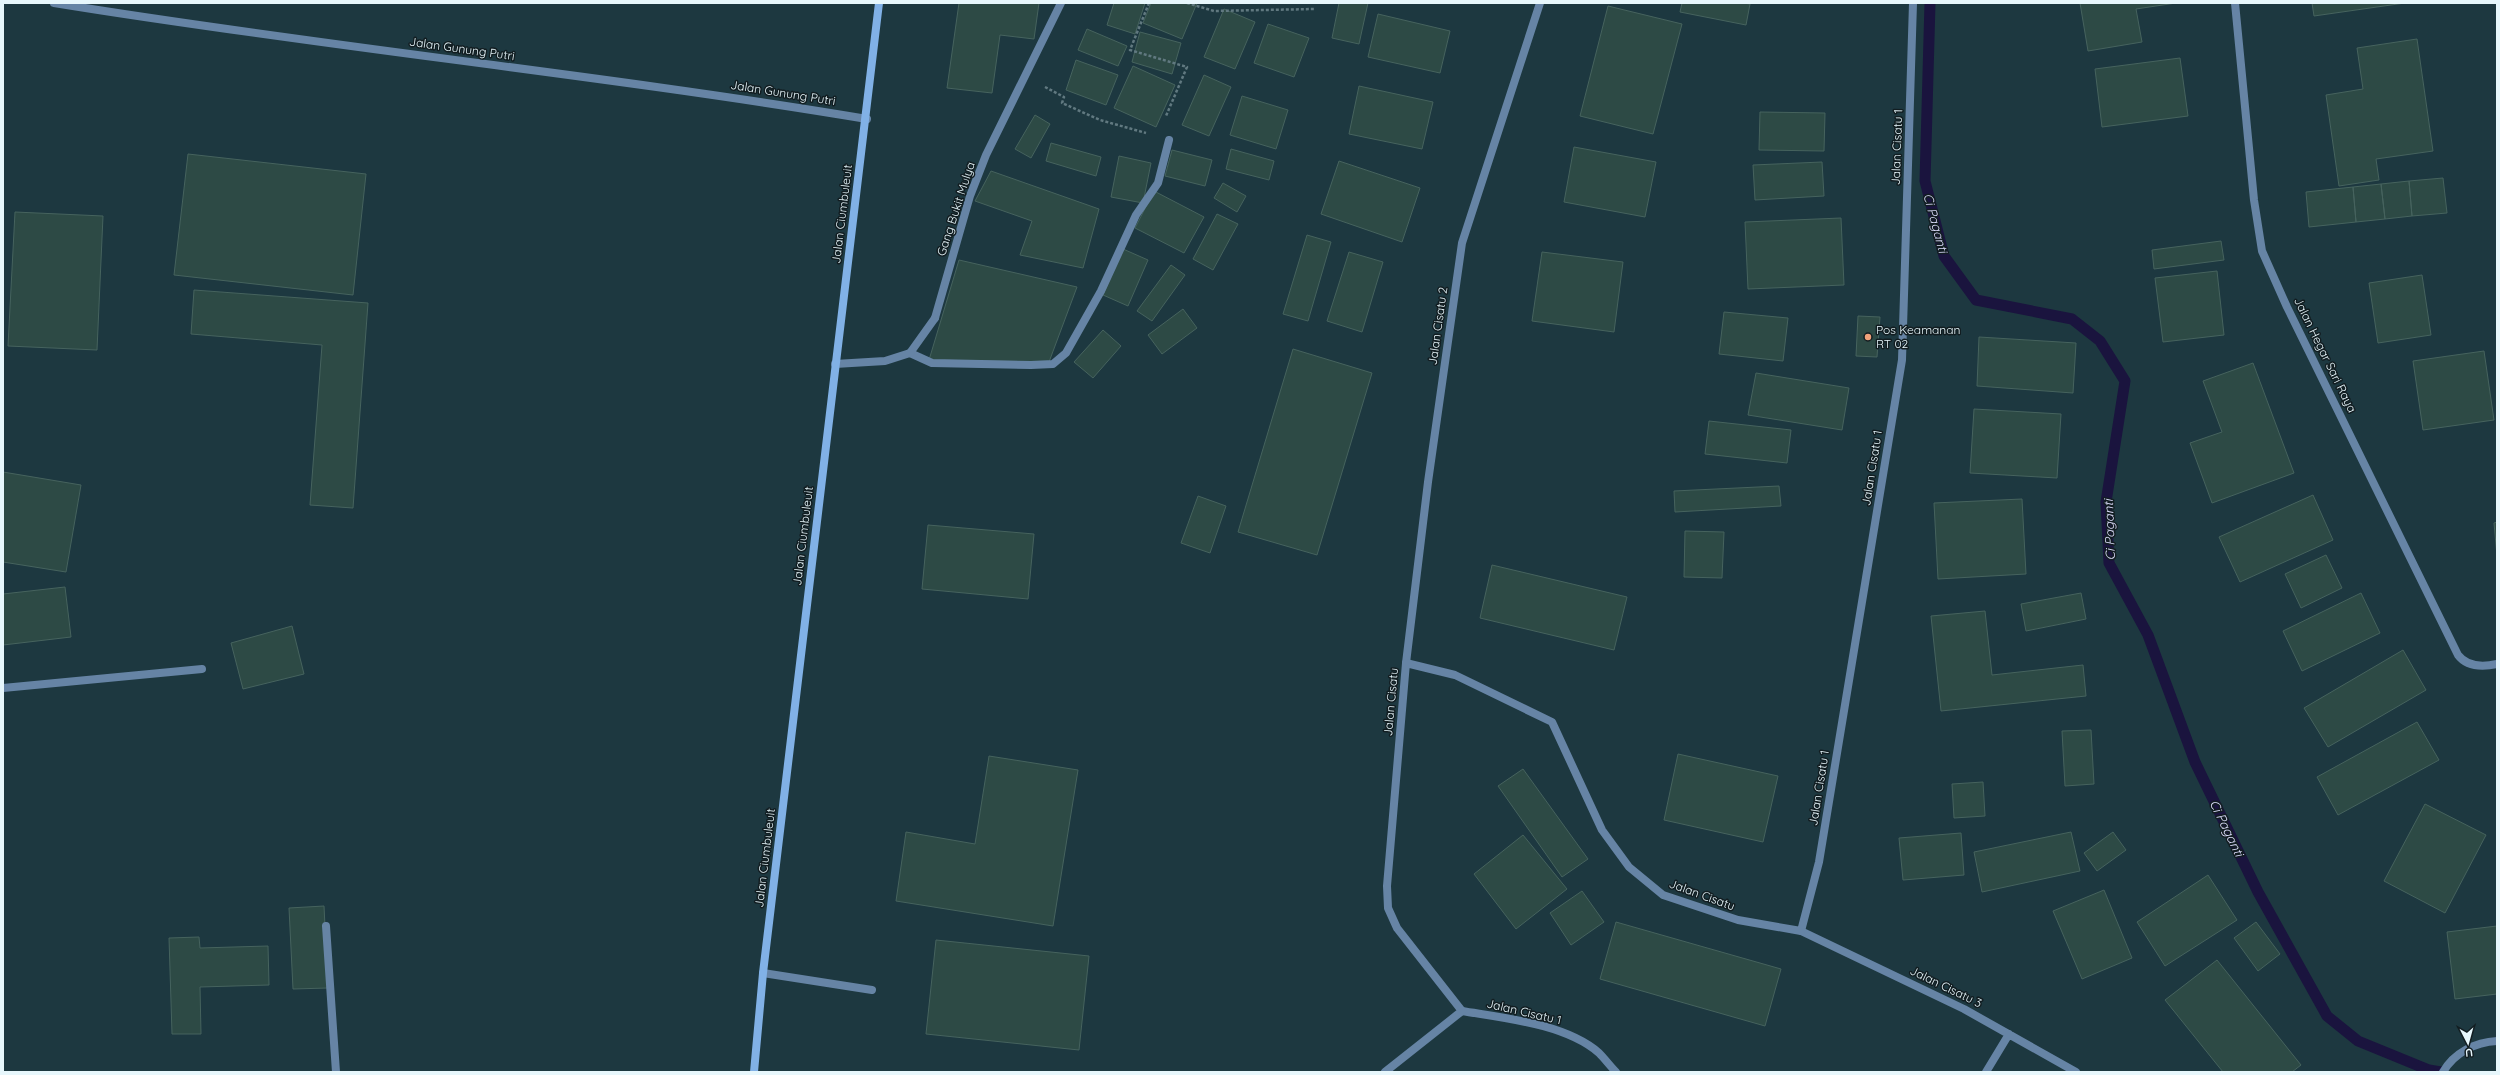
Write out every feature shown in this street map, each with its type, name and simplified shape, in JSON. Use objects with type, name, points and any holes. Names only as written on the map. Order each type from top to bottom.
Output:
[{"type":"main road","name":"Jalan Ciumbuleuit","points":[[754,1072],[763,973],[835,364],[867,119],[879,3]]},
{"type":"street","name":"Jalan Gunung Putri","points":[[54,3],[184,24],[722,95],[867,119]]},
{"type":"street","name":"Gang Bukit Mulya","points":[[910,353],[935,318],[970,196],[986,155],[1061,3]]},
{"type":"street","name":"Jalan Cisatu 2","points":[[1406,663],[1428,482],[1462,243],[1540,3]]},
{"type":"street","name":"Jalan Cisatu 1","points":[[1801,931],[1819,862],[1902,360],[1913,3]]},
{"type":"street","name":"Jalan Hegar Sari Raya","points":[[2235,3],[2254,200],[2262,251],[2287,307],[2458,655],[2462,660],[2471,665],[2497,664]]},
{"type":"street","points":[[835,364],[885,361],[910,353],[932,363],[1053,364],[1066,354],[1101,290],[1136,215],[1158,183],[1169,140]]},
{"type":"street","name":"Jalan Cisatu","points":[[1462,1011],[1397,928],[1388,908],[1387,886],[1406,663],[1455,674],[1552,722],[1602,830],[1629,867],[1664,895],[1738,920],[1801,931]]},
{"type":"street","points":[[3,688],[202,669]]},
{"type":"street","points":[[326,926],[336,1072]]},
{"type":"street","name":"Jalan Cisatu 3","points":[[1801,931],[1964,1009],[2076,1072]]},
{"type":"street","points":[[763,973],[872,990]]},
{"type":"street","name":"Jalan Cisatu 1","points":[[1462,1011],[1549,1028],[1574,1039],[1599,1053],[1616,1072]]},
{"type":"street","points":[[1385,1072],[1462,1011]]},
{"type":"street","points":[[1986,1072],[2009,1034]]},
{"type":"street","points":[[2443,1072],[2450,1060],[2466,1049],[2497,1041]]},
{"type":"path","points":[[1149,3],[1130,50],[1187,67],[1174,101],[1156,136]]},
{"type":"path","points":[[1186,3],[1214,11],[1315,9]]},
{"type":"path","points":[[1062,103],[1100,120],[1169,140]]},
{"type":"building","points":[[959,3],[1039,3],[1034,39],[1000,35],[992,93],[947,88]]},
{"type":"building","points":[[1114,3],[1145,3],[1135,34],[1107,25]]},
{"type":"building","points":[[1151,3],[1197,3],[1182,39],[1143,23]]},
{"type":"building","points":[[1339,3],[1368,3],[1359,44],[1332,38]]},
{"type":"building","points":[[1682,3],[1750,4],[1746,25],[1680,12]]},
{"type":"building","points":[[2080,3],[2176,3],[2136,9],[2142,42],[2088,51]]},
{"type":"building","points":[[2312,3],[2405,3],[2314,16]]},
{"type":"building","points":[[1608,6],[1682,24],[1653,134],[1580,116]]},
{"type":"building","points":[[1224,9],[1255,22],[1235,69],[1204,57]]},
{"type":"building","points":[[1378,14],[1450,31],[1440,73],[1368,57]]},
{"type":"building","points":[[1268,24],[1309,38],[1294,77],[1254,63]]},
{"type":"building","points":[[1087,29],[1127,46],[1118,66],[1078,50]]},
{"type":"building","points":[[1140,32],[1181,43],[1172,74],[1132,62]]},
{"type":"building","points":[[2417,39],[2433,151],[2376,159],[2379,180],[2339,186],[2326,95],[2363,89],[2357,48]]},
{"type":"building","points":[[2180,58],[2188,116],[2102,127],[2095,69]]},
{"type":"building","points":[[1076,60],[1118,75],[1106,105],[1066,90]]},
{"type":"building","points":[[1133,66],[1175,85],[1156,127],[1114,108]]},
{"type":"building","points":[[1204,75],[1231,87],[1209,136],[1182,125]]},
{"type":"building","points":[[1359,86],[1433,102],[1422,149],[1349,134]]},
{"type":"building","points":[[1242,96],[1288,110],[1276,149],[1230,135]]},
{"type":"building","points":[[1760,112],[1825,113],[1824,151],[1759,150]]},
{"type":"building","points":[[1035,115],[1050,124],[1031,158],[1015,149]]},
{"type":"building","points":[[1051,143],[1101,157],[1096,176],[1046,161]]},
{"type":"building","points":[[1574,147],[1656,162],[1645,217],[1564,202]]},
{"type":"building","points":[[1231,149],[1274,161],[1269,180],[1226,169]]},
{"type":"building","points":[[1172,150],[1212,160],[1205,186],[1165,176]]},
{"type":"building","points":[[188,154],[366,174],[353,295],[174,275]]},
{"type":"building","points":[[1119,156],[1151,163],[1143,203],[1111,197]]},
{"type":"building","points":[[1339,161],[1420,188],[1402,242],[1321,214]]},
{"type":"building","points":[[1822,162],[1824,196],[1755,200],[1753,165]]},
{"type":"building","points":[[991,171],[1099,209],[1083,268],[1020,255],[1032,221],[975,201]]},
{"type":"building","points":[[2443,178],[2447,213],[2412,216],[2409,181]]},
{"type":"building","points":[[2409,181],[2412,216],[2385,219],[2381,184]]},
{"type":"building","points":[[1223,183],[1246,196],[1237,212],[1214,198]]},
{"type":"building","points":[[2381,184],[2385,219],[2356,222],[2353,187]]},
{"type":"building","points":[[2353,187],[2356,222],[2309,227],[2306,192]]},
{"type":"building","points":[[1154,191],[1204,217],[1184,253],[1135,228]]},
{"type":"building","points":[[15,212],[103,216],[97,350],[8,346]]},
{"type":"building","points":[[1217,214],[1238,224],[1213,270],[1193,259]]},
{"type":"building","points":[[1841,218],[1844,285],[1748,289],[1745,222]]},
{"type":"building","points":[[1307,235],[1331,242],[1308,321],[1283,314]]},
{"type":"building","points":[[2221,241],[2224,260],[2154,269],[2152,250]]},
{"type":"building","points":[[1123,249],[1148,260],[1128,306],[1103,295]]},
{"type":"building","points":[[1349,252],[1383,262],[1362,332],[1327,321]]},
{"type":"building","points":[[1542,252],[1623,262],[1614,332],[1532,321]]},
{"type":"building","points":[[959,260],[1077,287],[1049,362],[929,360]]},
{"type":"building","points":[[1171,265],[1185,275],[1152,321],[1137,311]]},
{"type":"building","points":[[2217,271],[2224,335],[2163,342],[2155,278]]},
{"type":"building","points":[[2422,275],[2431,335],[2378,343],[2369,283]]},
{"type":"building","points":[[194,290],[368,303],[353,508],[310,505],[322,345],[191,334]]},
{"type":"building","points":[[1183,309],[1197,328],[1162,354],[1148,335]]},
{"type":"building","points":[[1724,312],[1788,318],[1783,361],[1719,354]]},
{"type":"building","name":"Pos Keamanan RT 02","points":[[1858,316],[1880,317],[1877,357],[1856,356]]},
{"type":"building","points":[[1103,330],[1121,346],[1093,378],[1074,362]]},
{"type":"building","points":[[1979,337],[2076,343],[2073,393],[1977,386]]},
{"type":"building","points":[[1293,349],[1372,373],[1317,555],[1238,532]]},
{"type":"building","points":[[2484,351],[2494,420],[2423,430],[2413,361]]},
{"type":"building","points":[[2253,363],[2294,473],[2212,503],[2190,443],[2222,432],[2203,381]]},
{"type":"building","points":[[1756,373],[1849,388],[1842,430],[1748,415]]},
{"type":"building","points":[[1974,409],[2061,414],[2057,478],[1970,473]]},
{"type":"building","points":[[1709,421],[1791,430],[1787,463],[1705,454]]},
{"type":"building","points":[[3,472],[81,485],[66,572],[3,562]]},
{"type":"building","points":[[1779,486],[1781,506],[1675,512],[1674,491]]},
{"type":"building","points":[[2313,495],[2333,540],[2240,582],[2219,537]]},
{"type":"building","points":[[1198,496],[1226,506],[1210,553],[1181,543]]},
{"type":"building","points":[[2022,499],[2026,574],[1938,579],[1934,503]]},
{"type":"building","points":[[2497,522],[2497,556],[2494,523]]},
{"type":"building","points":[[928,525],[1034,534],[1028,599],[922,589]]},
{"type":"building","points":[[1685,531],[1724,532],[1722,578],[1684,577]]},
{"type":"building","points":[[2326,555],[2342,588],[2301,608],[2285,574]]},
{"type":"building","points":[[1492,565],[1627,597],[1614,650],[1480,618]]},
{"type":"building","points":[[65,587],[71,637],[3,645],[3,594]]},
{"type":"building","points":[[2081,593],[2086,619],[2026,631],[2021,604]]},
{"type":"building","points":[[2361,593],[2380,633],[2302,671],[2283,631]]},
{"type":"building","points":[[1985,611],[1992,675],[2083,665],[2086,696],[1941,711],[1931,616]]},
{"type":"building","points":[[292,626],[304,674],[243,689],[231,643]]},
{"type":"building","points":[[2403,650],[2426,690],[2328,747],[2304,708]]},
{"type":"building","points":[[2417,722],[2439,760],[2338,815],[2317,777]]},
{"type":"building","points":[[2091,730],[2094,784],[2065,786],[2062,731]]},
{"type":"building","points":[[1678,754],[1778,776],[1763,842],[1664,820]]},
{"type":"building","points":[[989,756],[1078,770],[1053,926],[896,901],[906,832],[975,844]]},
{"type":"building","points":[[1523,769],[1588,859],[1562,877],[1498,786]]},
{"type":"building","points":[[1983,782],[1985,816],[1954,818],[1952,784]]},
{"type":"building","points":[[2425,804],[2486,835],[2445,913],[2384,881]]},
{"type":"building","points":[[2071,832],[2080,871],[1982,892],[1974,852]]},
{"type":"building","points":[[2113,832],[2126,850],[2097,871],[2084,853]]},
{"type":"building","points":[[1961,833],[1964,875],[1903,880],[1899,838]]},
{"type":"building","points":[[1523,835],[1567,889],[1516,929],[1474,874]]},
{"type":"building","points":[[2208,875],[2237,920],[2165,966],[2137,922]]},
{"type":"building","points":[[2104,890],[2132,958],[2082,979],[2053,911]]},
{"type":"building","points":[[1582,891],[1604,922],[1571,945],[1550,913]]},
{"type":"building","points":[[324,906],[328,988],[293,989],[289,908]]},
{"type":"building","points":[[1616,922],[1781,969],[1765,1026],[1600,979]]},
{"type":"building","points":[[2256,922],[2280,954],[2258,971],[2234,938]]},
{"type":"building","points":[[2497,926],[2497,994],[2455,999],[2447,932]]},
{"type":"building","points":[[199,937],[200,948],[268,946],[269,985],[200,987],[201,1034],[172,1034],[169,938]]},
{"type":"building","points":[[936,940],[1089,956],[1079,1050],[926,1034]]},
{"type":"building","points":[[2217,960],[2301,1065],[2292,1072],[2223,1072],[2165,1000]]},
{"type":"waterway","name":"Ci Paganti","points":[[1930,3],[1925,181],[1944,256],[1976,300],[2072,319],[2100,341],[2125,381],[2106,502],[2109,563],[2148,635],[2195,762],[2258,892],[2327,1016],[2358,1041],[2429,1070],[2441,1072]]},
{"type":"place","name":"Pos Keamanan RT 02","points":[[1868,337]]}]
